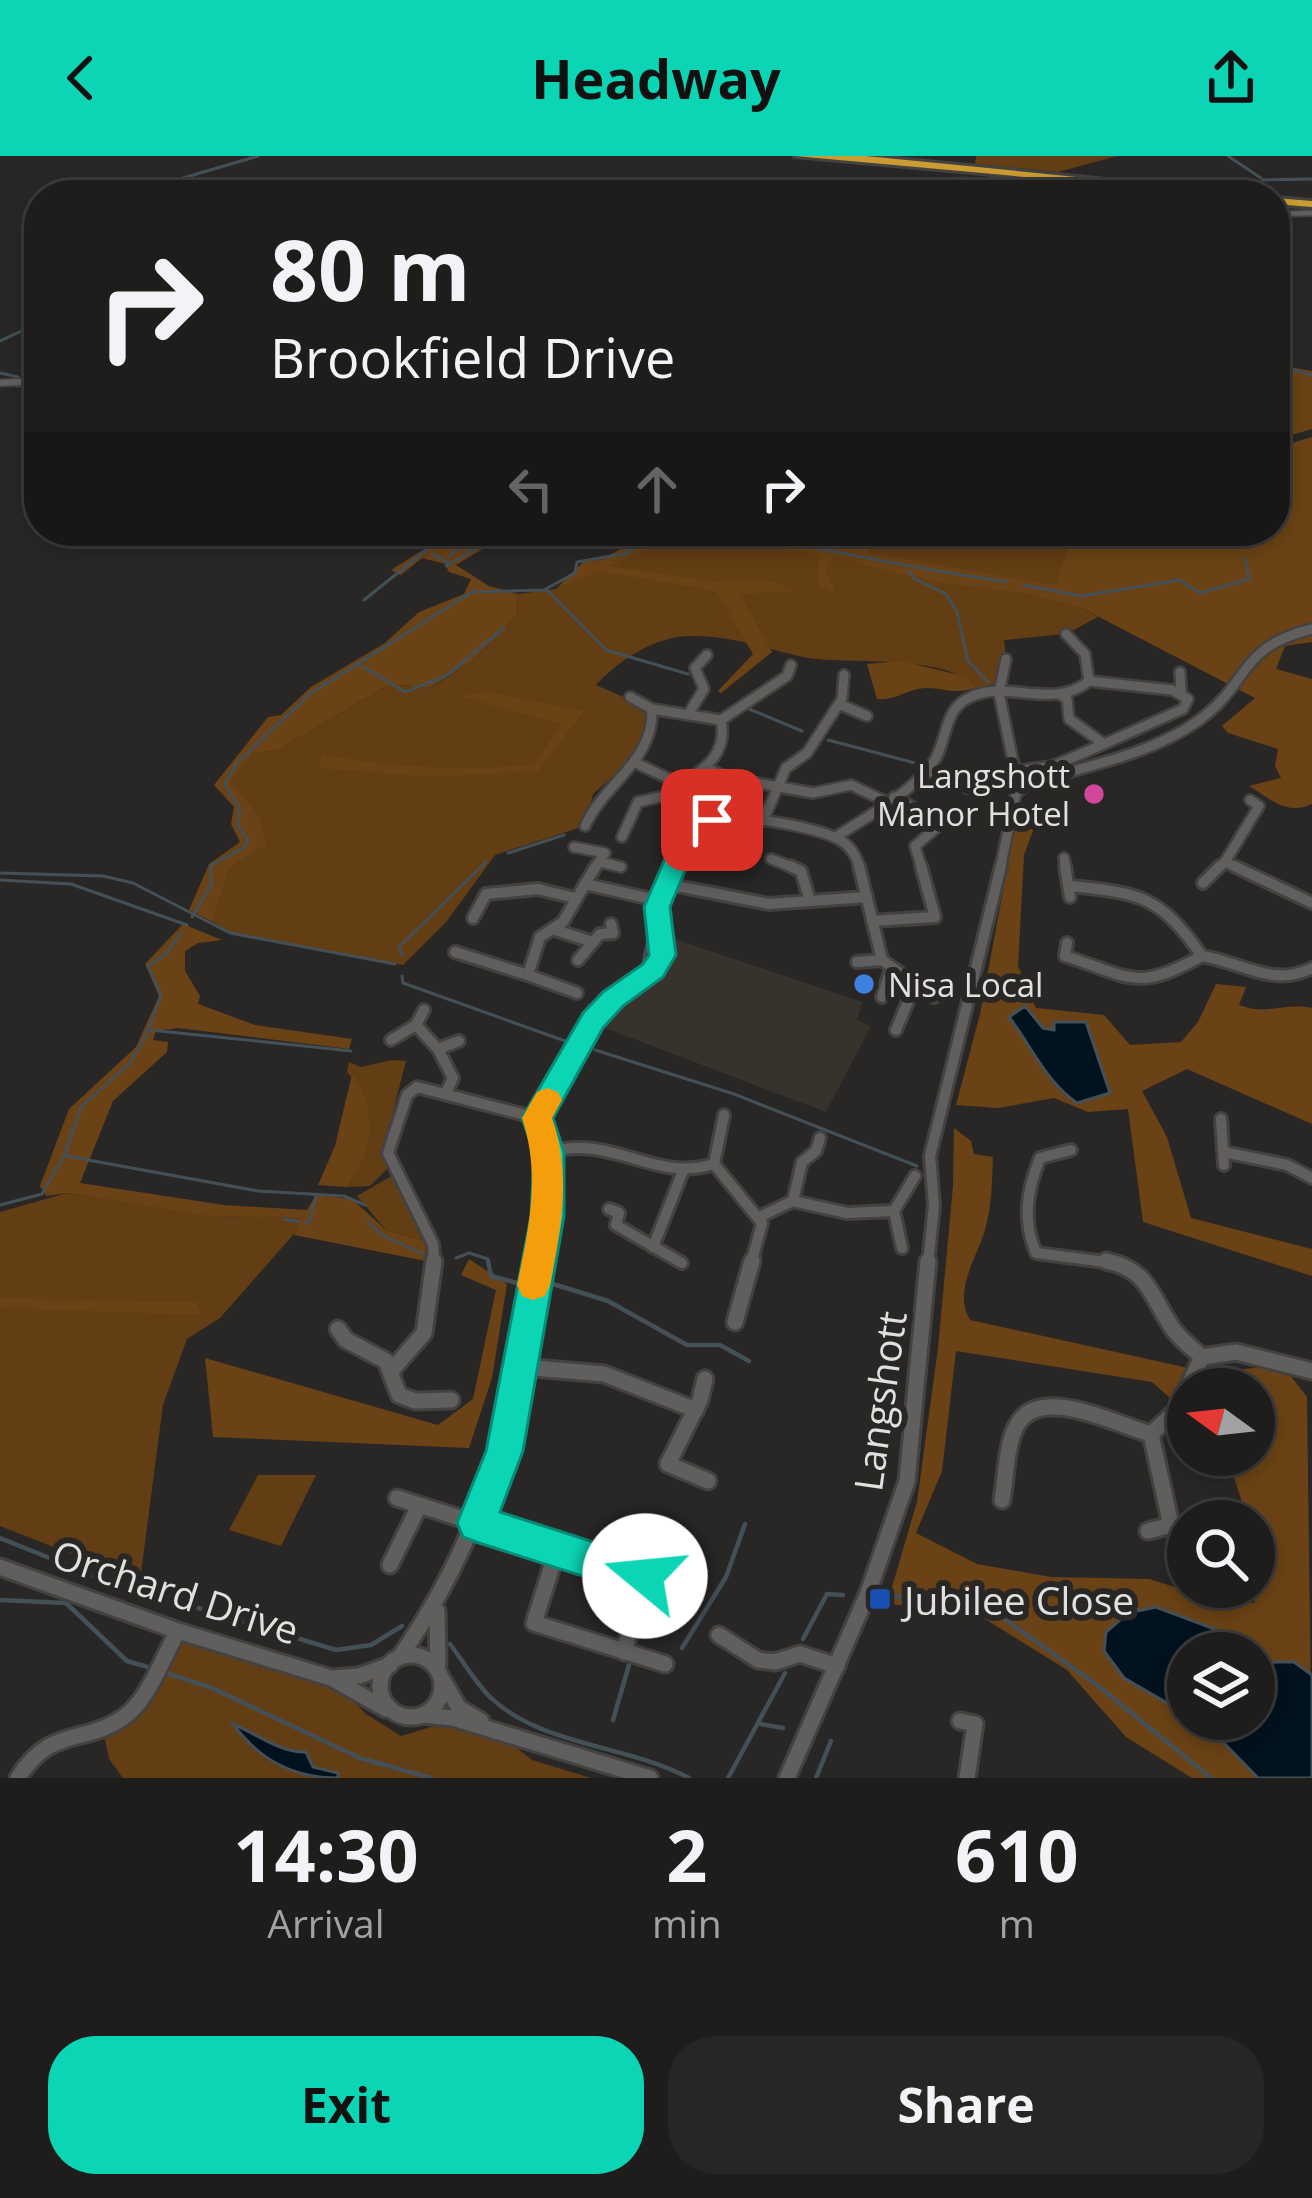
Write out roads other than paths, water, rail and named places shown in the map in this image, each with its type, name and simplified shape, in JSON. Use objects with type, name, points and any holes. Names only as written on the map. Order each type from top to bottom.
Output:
[{"type":"highway","points":[[799,156],[1054,180]]},
{"type":"highway","points":[[838,156],[1093,180]]},
{"type":"street","name":"Langshott","points":[[788,1778],[887,1544],[907,1481],[934,1205],[930,1156],[1020,789],[1186,728],[1216,709],[1265,641],[1312,629]]},
{"type":"street","points":[[1066,634],[1085,654],[1089,682]]},
{"type":"street","points":[[695,668],[707,655]]},
{"type":"street","points":[[1006,659],[999,693],[1015,771],[1054,766],[1183,709],[1188,699],[1181,692],[1089,682],[1062,696]]},
{"type":"street","points":[[680,664],[695,668]]},
{"type":"street","points":[[630,697],[652,709],[721,720],[787,676],[791,665]]},
{"type":"street","points":[[689,713],[704,689],[695,668]]},
{"type":"street","points":[[1180,672],[1181,692]]},
{"type":"street","points":[[763,821],[776,787],[791,764],[807,753],[838,704],[844,675]]},
{"type":"street","points":[[772,687],[788,692]]},
{"type":"street","points":[[836,837],[926,770],[944,742],[946,718],[969,697],[999,693],[1062,696],[1067,699],[1069,719],[1104,744]]},
{"type":"street","points":[[838,704],[867,716]]},
{"type":"street","points":[[585,826],[599,799],[647,755],[652,709]]},
{"type":"street","points":[[622,837],[638,802],[683,787],[708,769],[723,735],[721,720]]},
{"type":"street","points":[[636,763],[683,787],[712,820]]},
{"type":"street","points":[[708,769],[813,793],[850,785],[942,823],[915,846],[934,917],[872,921]]},
{"type":"street","points":[[926,770],[982,794]]},
{"type":"street","points":[[1203,883],[1227,865],[1254,803],[1274,811]]},
{"type":"street","points":[[739,859],[727,853],[742,817]]},
{"type":"street","points":[[422,1715],[437,1700],[440,1673],[434,1629],[438,1608],[505,1451],[522,1366],[548,1216],[549,1152],[537,1118],[593,1020],[653,970],[662,955],[660,902],[686,838],[712,820],[742,817],[836,837],[857,858],[886,965],[883,997]]},
{"type":"street","points":[[528,975],[540,937],[563,922],[605,853],[574,848]]},
{"type":"street","points":[[1064,858],[1070,891],[1138,894],[1165,904],[1202,956],[1272,978],[1296,977],[1312,968]]},
{"type":"street","points":[[771,859],[801,871],[810,902]]},
{"type":"street","points":[[600,862],[622,867]]},
{"type":"street","points":[[1227,865],[1312,903]]},
{"type":"street","points":[[585,884],[660,902]]},
{"type":"street","points":[[667,884],[770,904],[867,897]]},
{"type":"street","points":[[472,918],[486,894],[538,885],[575,898]]},
{"type":"street","points":[[578,960],[600,934],[613,933],[611,924]]},
{"type":"street","points":[[552,929],[593,942]]},
{"type":"street","points":[[1067,943],[1066,956],[1142,981],[1160,979],[1202,956]]},
{"type":"street","points":[[455,952],[578,993]]},
{"type":"street","points":[[857,962],[886,965],[934,997]]},
{"type":"street","points":[[896,1030],[914,987]]},
{"type":"street","points":[[391,1040],[409,1033],[424,1010]]},
{"type":"street","points":[[416,1024],[453,1078],[446,1093]]},
{"type":"street","points":[[437,1049],[459,1040]]},
{"type":"street","points":[[391,1371],[418,1346],[424,1333],[434,1266],[433,1244],[388,1153],[407,1095],[417,1087],[537,1118]]},
{"type":"street","points":[[714,1164],[724,1115]]},
{"type":"street","points":[[1221,1120],[1224,1158],[1287,1165],[1312,1178]]},
{"type":"street","points":[[793,1201],[802,1162],[816,1151],[820,1138]]},
{"type":"street","points":[[549,1152],[584,1144],[683,1171],[714,1164]]},
{"type":"street","points":[[1072,1150],[1040,1157],[1028,1186],[1028,1238],[1036,1253],[1071,1262],[1110,1261],[1134,1268],[1160,1297],[1175,1333],[1202,1357],[1236,1352],[1312,1372]]},
{"type":"street","points":[[714,1164],[761,1216],[754,1274],[735,1322]]},
{"type":"street","points":[[653,1247],[683,1171]]},
{"type":"street","points":[[902,1248],[895,1211],[915,1176]]},
{"type":"street","points":[[761,1216],[793,1201],[847,1213],[895,1211]]},
{"type":"street","points":[[609,1209],[619,1213],[616,1225],[682,1263]]},
{"type":"street","points":[[338,1329],[346,1340],[386,1361],[390,1382],[399,1395],[413,1402],[451,1400]]},
{"type":"street","points":[[1151,1434],[1181,1410],[1189,1380],[1202,1357]]},
{"type":"street","points":[[522,1366],[604,1374],[696,1410]]},
{"type":"street","points":[[705,1379],[696,1410],[668,1464],[707,1481]]},
{"type":"street","points":[[1002,1500],[1017,1424],[1034,1410],[1072,1406],[1116,1426],[1151,1434]]},
{"type":"street","points":[[1151,1434],[1167,1507]]},
{"type":"street","points":[[398,1498],[645,1576]]},
{"type":"street","points":[[390,1564],[419,1506]]},
{"type":"street","points":[[1148,1532],[1167,1526]]},
{"type":"street","points":[[624,1652],[656,1538]]},
{"type":"street","points":[[557,1550],[534,1622],[665,1664]]},
{"type":"street","name":"Orchard Drive","points":[[0,1567],[178,1631],[331,1678],[386,1709]]},
{"type":"street","points":[[438,1608],[395,1662],[380,1690],[386,1709],[402,1719],[422,1715],[453,1718],[650,1778]]},
{"type":"street","points":[[18,1778],[30,1760],[63,1736],[96,1733],[132,1711],[178,1631]]},
{"type":"street","points":[[719,1635],[766,1665],[778,1666],[800,1654],[837,1666]]},
{"type":"street","points":[[331,1678],[359,1676],[424,1655],[459,1708],[494,1730]]},
{"type":"street","points":[[967,1778],[973,1723]]},
{"type":"water","points":[[1025,1006],[1043,1028],[1054,1030],[1054,1022],[1086,1022],[1110,1093],[1077,1103],[1057,1085],[1009,1017]]},
{"type":"water","points":[[1156,1607],[1221,1632],[1167,1632],[1167,1703],[1124,1678],[1104,1651],[1106,1632],[1128,1613]]},
{"type":"water","points":[[1275,1662],[1294,1662],[1312,1675],[1312,1778],[1258,1778],[1221,1740],[1275,1740]]},
{"type":"water","points":[[233,1724],[278,1746],[306,1752],[313,1767],[338,1773],[338,1778],[307,1775],[279,1765]]},
{"type":"waterway","points":[[183,180],[258,156]]},
{"type":"waterway","points":[[1228,156],[1261,178]]},
{"type":"waterway","points":[[1263,180],[1312,179]]},
{"type":"waterway","points":[[0,341],[24,330]]},
{"type":"waterway","points":[[1290,368],[1312,375]]},
{"type":"waterway","points":[[0,373],[18,377]]},
{"type":"waterway","points":[[16,386],[24,386]]},
{"type":"waterway","points":[[364,600],[431,546]]},
{"type":"waterway","points":[[449,556],[460,546]]},
{"type":"waterway","points":[[450,564],[480,546]]},
{"type":"waterway","points":[[194,914],[211,885],[211,865],[245,847],[248,839],[238,827],[240,809],[225,784],[237,763],[310,694],[472,592],[544,590],[575,573],[577,562],[628,553],[636,546]]},
{"type":"waterway","points":[[802,546],[1008,582]]},
{"type":"waterway","points":[[432,553],[450,564]]},
{"type":"waterway","points":[[1024,585],[1081,596],[1180,580],[1200,593],[1249,579],[1245,558]]},
{"type":"waterway","points":[[446,566],[450,564]]},
{"type":"waterway","points":[[909,571],[915,579],[946,594],[957,612],[968,661],[988,682]]},
{"type":"waterway","points":[[547,590],[606,650],[688,674]]},
{"type":"waterway","points":[[362,666],[405,692],[446,676],[504,628]]},
{"type":"waterway","points":[[749,709],[802,731]]},
{"type":"waterway","points":[[828,740],[915,763]]},
{"type":"waterway","points":[[971,785],[999,787]]},
{"type":"waterway","points":[[508,853],[564,835]]},
{"type":"waterway","points":[[402,955],[399,947],[486,862]]},
{"type":"waterway","points":[[0,873],[103,876],[133,883],[194,914]]},
{"type":"waterway","points":[[0,880],[71,884],[187,925]]},
{"type":"waterway","points":[[589,1006],[642,968],[648,939],[644,902]]},
{"type":"waterway","points":[[194,914],[230,933],[395,964]]},
{"type":"waterway","points":[[0,1205],[42,1194],[64,1156],[81,1107],[129,1064],[146,1036],[161,995],[148,966],[165,955],[181,933]]},
{"type":"waterway","points":[[402,976],[403,983],[568,1042]]},
{"type":"waterway","points":[[150,1030],[351,1051]]},
{"type":"waterway","points":[[595,1050],[734,1094],[917,1166]]},
{"type":"waterway","points":[[66,1156],[258,1191],[344,1196],[365,1205]]},
{"type":"waterway","points":[[305,1223],[309,1223],[316,1195]]},
{"type":"waterway","points":[[284,1219],[299,1222]]},
{"type":"waterway","points":[[368,1222],[382,1235],[423,1254]]},
{"type":"waterway","points":[[456,1258],[469,1253],[488,1259],[489,1264]]},
{"type":"waterway","points":[[488,1261],[491,1276],[517,1283]]},
{"type":"waterway","points":[[553,1284],[608,1301],[687,1345],[720,1345],[749,1361]]},
{"type":"waterway","points":[[682,1648],[726,1577],[745,1524]]},
{"type":"waterway","points":[[0,1538],[97,1577],[336,1650],[371,1645],[402,1626]]},
{"type":"waterway","points":[[803,1639],[827,1594],[843,1595]]},
{"type":"waterway","points":[[893,1595],[936,1607],[988,1607],[1101,1688],[1211,1778]]},
{"type":"waterway","points":[[0,1600],[66,1603],[127,1661],[151,1668]]},
{"type":"waterway","points":[[450,1644],[490,1697],[534,1726],[689,1778]]},
{"type":"waterway","points":[[613,1720],[629,1665]]},
{"type":"waterway","points":[[166,1673],[212,1688],[360,1758],[431,1778]]},
{"type":"waterway","points":[[728,1778],[785,1673]]},
{"type":"waterway","points":[[761,1724],[783,1728]]},
{"type":"waterway","points":[[816,1778],[831,1741]]},
{"type":"place","name":"Langshott Manor Hotel","points":[[1094,794]]},
{"type":"place","name":"Nisa Local","points":[[864,984]]},
{"type":"place","name":"Jubilee Close","points":[[880,1599]]}]
